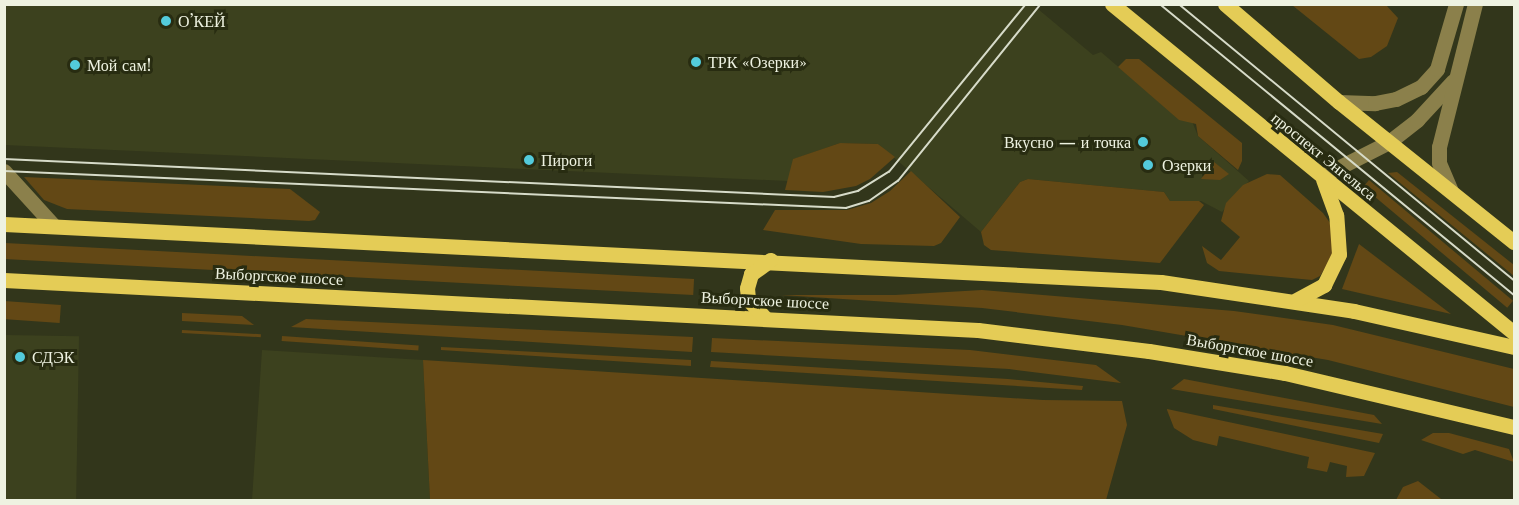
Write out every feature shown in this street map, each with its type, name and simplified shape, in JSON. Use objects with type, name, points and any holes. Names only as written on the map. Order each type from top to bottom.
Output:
[{"type":"main road","name":"проспект Энгельса","points":[[1112,4],[1515,333]]},
{"type":"main road","points":[[1225,4],[1339,102],[1515,242]]},
{"type":"main road","points":[[1296,300],[1324,285],[1340,254],[1336,214],[1322,176]]},
{"type":"main road","points":[[4,224],[770,260],[1161,282],[1296,300],[1515,347]]},
{"type":"main road","points":[[765,318],[748,299],[747,288],[751,274],[770,260]]},
{"type":"main road","name":"Выборгское шоссе","points":[[4,280],[978,330],[1149,351],[1346,386],[1515,427]]},
{"type":"street","points":[[1339,102],[1375,103],[1396,99],[1421,87],[1437,69],[1456,4]]},
{"type":"street","points":[[1451,191],[1439,163],[1439,147],[1475,4]]},
{"type":"street","points":[[1322,176],[1389,142],[1417,120],[1455,79]]},
{"type":"street","points":[[4,171],[54,226]]},
{"type":"shaded area","points":[[1032,4],[1093,55],[1101,52],[1179,119],[1192,121],[1198,136],[1249,181],[1222,212],[1201,201],[1170,201],[1164,192],[1028,179],[1020,182],[981,232],[878,144],[840,143],[794,159],[788,181],[5,145],[5,5]]},
{"type":"shaded area","points":[[1292,5],[1386,5],[1398,18],[1387,46],[1371,57],[1359,59]]},
{"type":"shaded area","points":[[1126,59],[1139,59],[1242,143],[1242,161],[1238,170],[1198,136],[1196,124],[1179,120],[1118,67]]},
{"type":"shaded area","points":[[840,143],[878,144],[895,157],[870,179],[856,186],[823,192],[785,190],[793,159]]},
{"type":"shaded area","points":[[1214,162],[1229,174],[1220,180],[1201,179]]},
{"type":"shaded area","points":[[911,171],[960,217],[941,243],[934,246],[861,244],[763,230],[775,210],[847,210],[871,203],[890,191]]},
{"type":"shaded area","points":[[1397,172],[1514,265],[1514,276],[1388,173]]},
{"type":"shaded area","points":[[1267,174],[1280,175],[1323,213],[1333,227],[1333,255],[1320,276],[1312,280],[1219,271],[1207,263],[1202,246],[1221,260],[1240,237],[1221,221],[1226,203],[1243,185]]},
{"type":"shaded area","points":[[24,177],[290,189],[320,212],[315,220],[309,221],[67,209],[44,200]]},
{"type":"shaded area","points":[[1028,179],[1164,192],[1170,201],[1199,201],[1204,205],[1160,263],[991,250],[984,245],[981,232],[1020,182]]},
{"type":"shaded area","points":[[1369,180],[1513,301],[1507,308],[1363,187]]},
{"type":"shaded area","points":[[5,243],[694,279],[693,295],[4,259]]},
{"type":"shaded area","points":[[1359,244],[1451,314],[1342,289]]},
{"type":"shaded area","points":[[982,290],[1234,311],[1333,325],[1514,369],[1514,407],[1328,360],[1122,325],[982,308],[781,295],[895,295]]},
{"type":"shaded area","points":[[4,301],[61,305],[60,323],[4,319]]},
{"type":"shaded area","points":[[182,313],[242,316],[254,325],[182,321]]},
{"type":"shaded area","points":[[306,319],[693,337],[692,352],[291,327]]},
{"type":"shaded area","points":[[182,330],[261,334],[261,337],[182,333]]},
{"type":"shaded area","points":[[5,335],[79,336],[76,500],[4,500]]},
{"type":"shaded area","points":[[282,336],[419,346],[418,351],[282,341]]},
{"type":"shaded area","points":[[712,338],[970,350],[1096,365],[1121,383],[1009,369],[711,352]]},
{"type":"shaded area","points":[[441,347],[691,360],[691,366],[441,350]]},
{"type":"shaded area","points":[[262,350],[423,360],[430,500],[252,500]]},
{"type":"shaded area","points":[[423,360],[1043,400],[1122,401],[1127,425],[1106,500],[430,500]]},
{"type":"shaded area","points":[[711,361],[1008,379],[1083,386],[1082,390],[710,367]]},
{"type":"shaded area","points":[[1184,379],[1374,415],[1382,424],[1171,389]]},
{"type":"shaded area","points":[[1213,405],[1383,434],[1379,443],[1213,409]]},
{"type":"shaded area","points":[[1167,409],[1375,453],[1364,476],[1346,477],[1347,466],[1330,462],[1327,472],[1307,468],[1309,457],[1219,436],[1217,446],[1193,440],[1174,428]]},
{"type":"shaded area","points":[[1433,433],[1449,433],[1509,449],[1514,462],[1475,450],[1463,454],[1421,440]]},
{"type":"shaded area","points":[[1418,481],[1441,500],[1396,500],[1403,487]]},
{"type":"tram line","points":[[4,159],[834,197],[858,191],[889,172],[1026,4]]},
{"type":"tram line","points":[[4,171],[846,208],[869,201],[898,181],[1041,4]]},
{"type":"tram line","points":[[1160,4],[1514,295]]},
{"type":"tram line","points":[[1179,4],[1514,280]]},
{"type":"place","name":"О’КЕЙ","points":[[166,21]]},
{"type":"place","name":"ТРК «Озерки»","points":[[696,62]]},
{"type":"place","name":"Мой сам!","points":[[75,65]]},
{"type":"place","name":"Вкусно — и точка","points":[[1143,142]]},
{"type":"place","name":"Пироги","points":[[529,160]]},
{"type":"place","name":"Озерки","points":[[1148,165]]},
{"type":"place","name":"СДЭК","points":[[20,357]]}]
